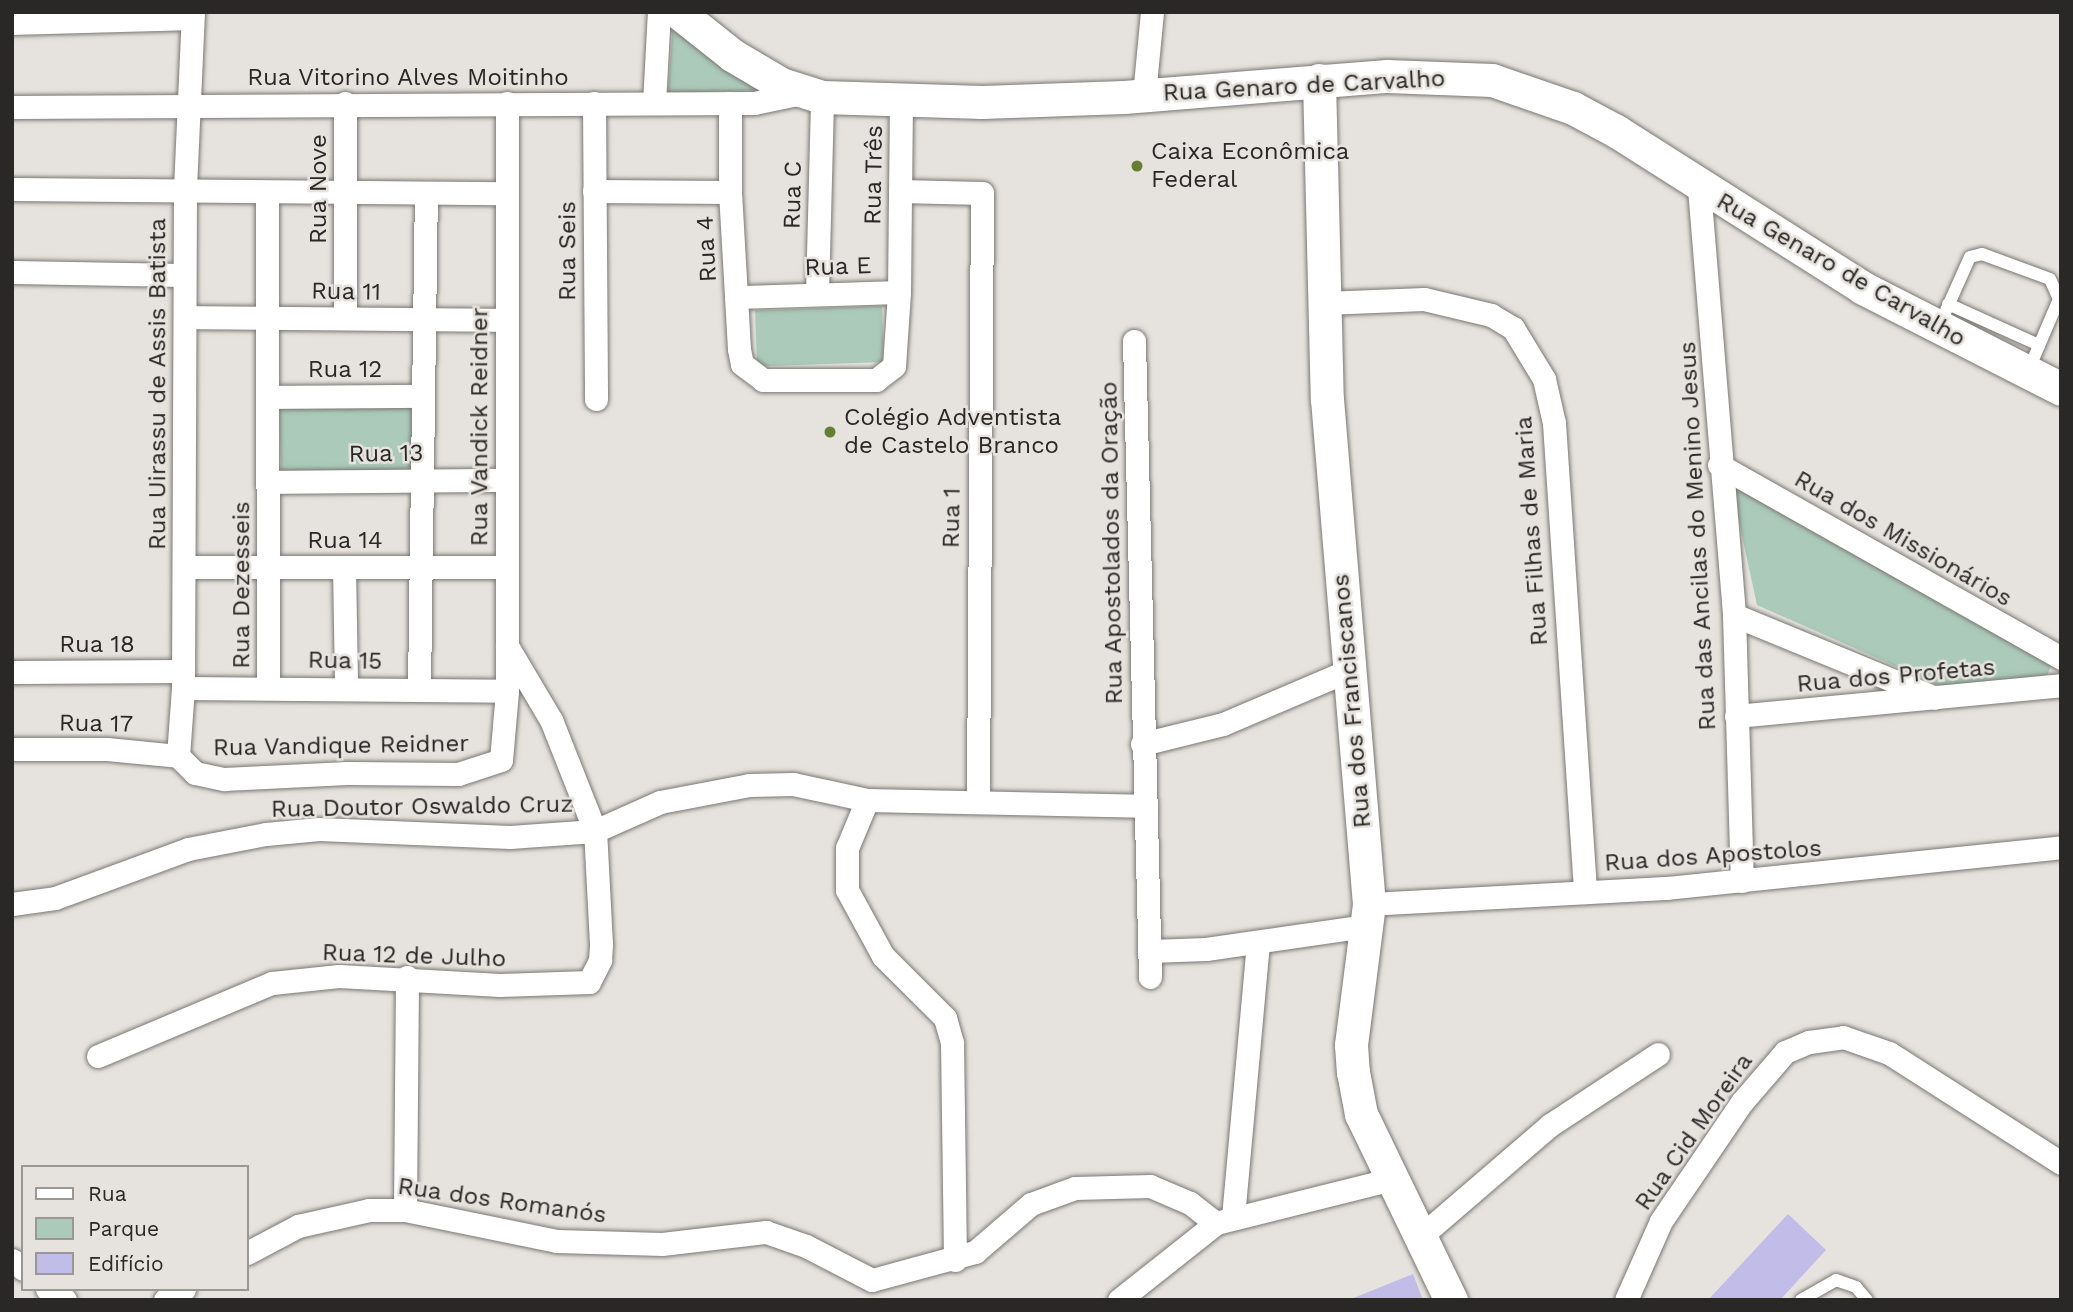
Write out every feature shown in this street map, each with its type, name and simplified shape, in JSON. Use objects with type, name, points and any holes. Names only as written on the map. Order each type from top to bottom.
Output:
[{"type":"main road","points":[[678,12],[732,55],[812,95]]},
{"type":"main road","name":"Rua Genaro de Carvalho","points":[[812,95],[901,102],[1144,95],[1397,76],[1492,80],[1573,108],[1616,131],[1699,188],[1943,317],[2033,359],[2061,389]]},
{"type":"main road","name":"Rua dos Franciscanos","points":[[1319,80],[1324,303],[1347,671],[1367,915],[1351,1045],[1353,1072],[1361,1114],[1451,1300]]},
{"type":"street","points":[[654,103],[659,12]]},
{"type":"street","points":[[1144,95],[1152,12]]},
{"type":"street","points":[[12,23],[192,15]]},
{"type":"street","name":"Rua Uirassu de Assis Batista","points":[[178,756],[183,679],[181,438],[185,188],[192,15]]},
{"type":"street","name":"Rua Vitorino Alves Moitinho","points":[[12,107],[188,107],[345,103],[730,103],[812,95]]},
{"type":"street","name":"Rua C","points":[[812,95],[817,293]]},
{"type":"street","name":"Rua Três","points":[[898,292],[901,102]]},
{"type":"street","name":"Rua Nove","points":[[345,103],[345,317]]},
{"type":"street","name":"Rua Vandick Reidner","points":[[505,751],[507,103]]},
{"type":"street","name":"Rua Seis","points":[[594,103],[596,399]]},
{"type":"street","name":"Rua 4","points":[[730,103],[730,192],[742,364],[763,380]]},
{"type":"street","points":[[12,189],[185,188],[267,194],[506,193]]},
{"type":"street","name":"Rua das Ancilas do Menino Jesus","points":[[1699,188],[1711,283],[1719,465],[1734,615],[1742,881]]},
{"type":"street","points":[[594,191],[730,192]]},
{"type":"street","name":"Rua 1","points":[[900,191],[982,193],[978,801]]},
{"type":"street","points":[[267,194],[270,397]]},
{"type":"street","points":[[419,688],[424,567],[421,396],[426,194]]},
{"type":"street","points":[[12,272],[184,275]]},
{"type":"street","name":"Rua E","points":[[736,297],[898,292],[894,366],[883,379],[763,380]]},
{"type":"street","name":"Rua Filhas de Maria","points":[[1324,303],[1424,299],[1482,312],[1513,328],[1544,379],[1554,423],[1585,892]]},
{"type":"street","name":"Rua 11","points":[[185,317],[506,320]]},
{"type":"street","name":"Rua Apostolados da Oração","points":[[1134,341],[1142,806],[1151,951],[1150,977]]},
{"type":"street","name":"Rua 12","points":[[270,397],[421,396]]},
{"type":"street","name":"Rua Dezesseis","points":[[268,687],[270,397]]},
{"type":"street","name":"Rua dos Missionários","points":[[1719,465],[2061,658]]},
{"type":"street","name":"Rua 13","points":[[269,482],[504,480]]},
{"type":"street","name":"Rua 14","points":[[184,566],[507,567]]},
{"type":"street","points":[[344,567],[346,687]]},
{"type":"street","points":[[1734,615],[1938,699]]},
{"type":"street","name":"Rua Doutor Oswaldo Cruz","points":[[12,904],[55,898],[188,849],[265,834],[319,829],[510,837],[595,831],[565,750],[529,677],[507,646]]},
{"type":"street","points":[[1142,744],[1223,724],[1347,671]]},
{"type":"street","name":"Rua 18","points":[[12,672],[183,679]]},
{"type":"street","name":"Rua 15","points":[[183,679],[268,687],[507,691]]},
{"type":"street","name":"Rua dos Profetas","points":[[1736,716],[1938,699],[2061,685]]},
{"type":"street","name":"Rua 17","points":[[12,749],[107,749],[178,756]]},
{"type":"street","name":"Rua Vandique Reidner","points":[[178,756],[195,773],[224,779],[347,773],[458,774],[492,766],[505,751]]},
{"type":"street","points":[[595,831],[660,802],[749,785],[793,784],[867,800],[1142,806]]},
{"type":"street","points":[[867,800],[847,848],[847,890],[883,956],[945,1018],[952,1043],[955,1260]]},
{"type":"street","name":"Rua 12 de Julho","points":[[98,1056],[272,983],[339,975],[500,985],[589,982],[600,960],[601,944],[595,831]]},
{"type":"street","name":"Rua dos Apostolos","points":[[1151,951],[1258,943],[1367,915],[1585,892],[1742,881],[2061,847]]},
{"type":"street","points":[[1225,1220],[1258,943]]},
{"type":"street","points":[[405,1210],[407,978]]},
{"type":"street","name":"Rua Cid Moreira","points":[[1626,1300],[1661,1221],[1742,1102],[1785,1052],[1809,1042],[1843,1037],[1889,1053],[2061,1163]]},
{"type":"street","points":[[1421,1236],[1550,1125],[1658,1054]]},
{"type":"street","points":[[1119,1300],[1225,1220],[1392,1179]]},
{"type":"street","points":[[873,1290],[975,1252],[1031,1204],[1075,1188],[1150,1186],[1225,1220]]},
{"type":"street","name":"Rua dos Romanós","points":[[248,1252],[298,1226],[369,1210],[405,1210],[556,1241],[662,1244],[766,1232],[806,1246],[873,1290]]},
{"type":"street","points":[[165,1300],[181,1291]]},
{"type":"lane","points":[[1943,317],[1966,261],[1976,254],[2050,279],[2059,299],[2033,359]]},
{"type":"lane","points":[[1801,1300],[1836,1280],[1856,1287],[1867,1300]]},
{"type":"green space","points":[[673,23],[759,90],[668,93]]},
{"type":"green space","points":[[882,306],[884,362],[757,366],[755,310]]},
{"type":"green space","points":[[414,404],[416,471],[281,476],[279,409]]},
{"type":"green space","points":[[1739,489],[2052,663],[2047,676],[1947,689],[1757,605],[1733,494]]},
{"type":"building","points":[[1788,1214],[1826,1250],[1780,1300],[1708,1300]]},
{"type":"building","points":[[1413,1274],[1423,1300],[1351,1300],[1351,1299]]},
{"type":"place","name":"Caixa Econômica Federal","points":[[1137,166]]},
{"type":"place","name":"Colégio Adventista de Castelo Branco","points":[[830,432]]}]
